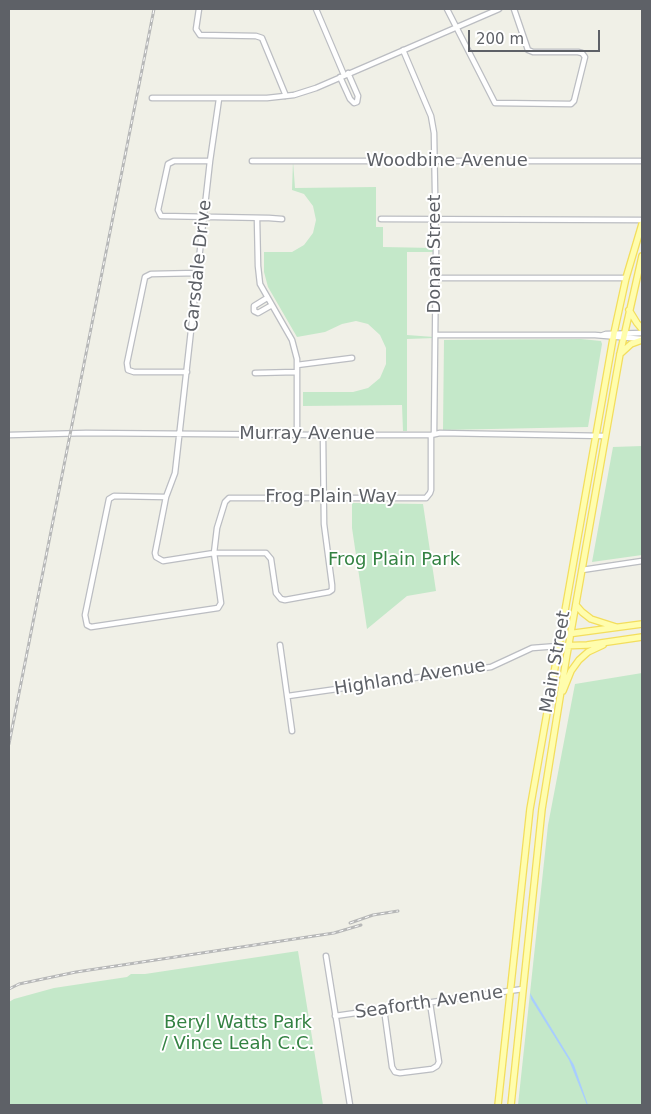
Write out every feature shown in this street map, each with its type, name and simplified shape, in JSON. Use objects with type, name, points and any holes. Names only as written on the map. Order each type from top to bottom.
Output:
[{"type":"main road","name":"Main Street","points":[[498,1105],[530,809],[614,336],[626,278],[642,222]]},
{"type":"main road","name":"Main Street","points":[[511,1105],[539,825],[605,436],[629,310],[642,256]]},
{"type":"main road","points":[[629,310],[642,329]]},
{"type":"main road","points":[[620,354],[630,345],[642,339]]},
{"type":"main road","points":[[576,605],[591,619],[618,628]]},
{"type":"main road","points":[[560,635],[642,624]]},
{"type":"main road","points":[[558,646],[642,637]]},
{"type":"main road","points":[[561,698],[571,671],[579,660],[596,648],[614,641]]},
{"type":"main road","points":[[500,1087],[513,1086]]},
{"type":"street","points":[[199,9],[196,30],[200,35],[256,36],[262,38],[286,96]]},
{"type":"street","points":[[316,9],[344,75],[350,99],[356,102],[358,96],[344,75]]},
{"type":"street","points":[[447,9],[495,103],[571,104],[575,98],[585,57],[582,53],[578,52],[533,52],[528,50],[514,9]]},
{"type":"street","points":[[152,98],[219,99],[286,96],[316,88],[499,9]]},
{"type":"street","name":"Donan Street","points":[[403,50],[431,116],[434,134],[435,278],[432,434]]},
{"type":"street","name":"Carsdale Drive","points":[[214,553],[163,561],[156,557],[155,553],[166,497],[175,473],[210,161],[219,99]]},
{"type":"street","points":[[210,161],[174,161],[168,164],[158,210],[159,213],[164,217],[282,219]]},
{"type":"street","name":"Woodbine Avenue","points":[[252,161],[642,161]]},
{"type":"street","points":[[257,218],[258,276],[267,298],[292,340],[297,365],[297,434]]},
{"type":"street","points":[[381,219],[434,220],[440,218],[642,222]]},
{"type":"street","points":[[187,372],[134,372],[128,370],[127,363],[145,277],[152,274],[198,273]]},
{"type":"street","points":[[435,278],[626,278]]},
{"type":"street","points":[[267,298],[254,306],[254,311],[258,313],[272,305]]},
{"type":"street","points":[[434,335],[624,336],[642,333]]},
{"type":"street","points":[[624,336],[642,339]]},
{"type":"street","points":[[297,365],[352,358]]},
{"type":"street","points":[[255,372],[296,372]]},
{"type":"street","name":"Murray Avenue","points":[[9,435],[86,433],[605,436]]},
{"type":"street","name":"Frog Plain Way","points":[[214,553],[217,528],[225,502],[229,498],[426,498],[431,490],[432,434]]},
{"type":"street","points":[[166,497],[114,496],[109,499],[85,615],[87,625],[94,628],[218,608],[221,603],[214,553],[263,552],[269,555],[272,559],[276,593],[281,599],[285,600],[329,592],[332,585],[324,524],[324,435]]},
{"type":"street","points":[[582,570],[642,561]]},
{"type":"street","points":[[280,644],[292,731]]},
{"type":"street","name":"Highland Avenue","points":[[288,696],[491,667],[532,648],[558,646]]},
{"type":"street","points":[[326,956],[350,1105]]},
{"type":"street","name":"Seaforth Avenue","points":[[335,1016],[523,989]]},
{"type":"street","points":[[384,1010],[392,1067],[395,1072],[400,1074],[432,1069],[439,1062],[430,1003]]},
{"type":"green space","points":[[293,161],[295,188],[376,187],[376,227],[383,227],[383,247],[434,248],[434,252],[407,252],[407,335],[435,338],[407,339],[407,431],[403,431],[402,405],[303,406],[303,392],[353,392],[368,388],[380,378],[386,364],[386,348],[380,335],[368,324],[356,321],[342,324],[325,332],[297,337],[268,287],[264,272],[264,252],[292,252],[304,245],[313,233],[316,220],[313,206],[304,194],[292,190]]},
{"type":"green space","points":[[581,339],[601,341],[602,344],[588,427],[443,430],[444,340]]},
{"type":"green space","points":[[642,446],[642,555],[592,562],[613,447]]},
{"type":"green space","name":"Frog Plain Park","points":[[352,503],[423,504],[436,591],[407,596],[367,629],[352,528]]},
{"type":"green space","points":[[642,673],[642,1105],[518,1105],[548,825],[575,684]]},
{"type":"green space","name":"Beryl Watts Park / Vince Leah C.C.","points":[[298,951],[323,1105],[9,1105],[9,1002],[14,999],[54,988],[127,977],[131,974],[145,974]]},
{"type":"water","points":[[530,993],[574,1065],[588,1105],[569,1060],[531,999]]},
{"type":"railway","points":[[9,744],[154,9]]},
{"type":"railway","points":[[350,923],[373,915],[398,911]]},
{"type":"railway","points":[[9,989],[19,984],[76,972],[334,933],[361,925]]}]
